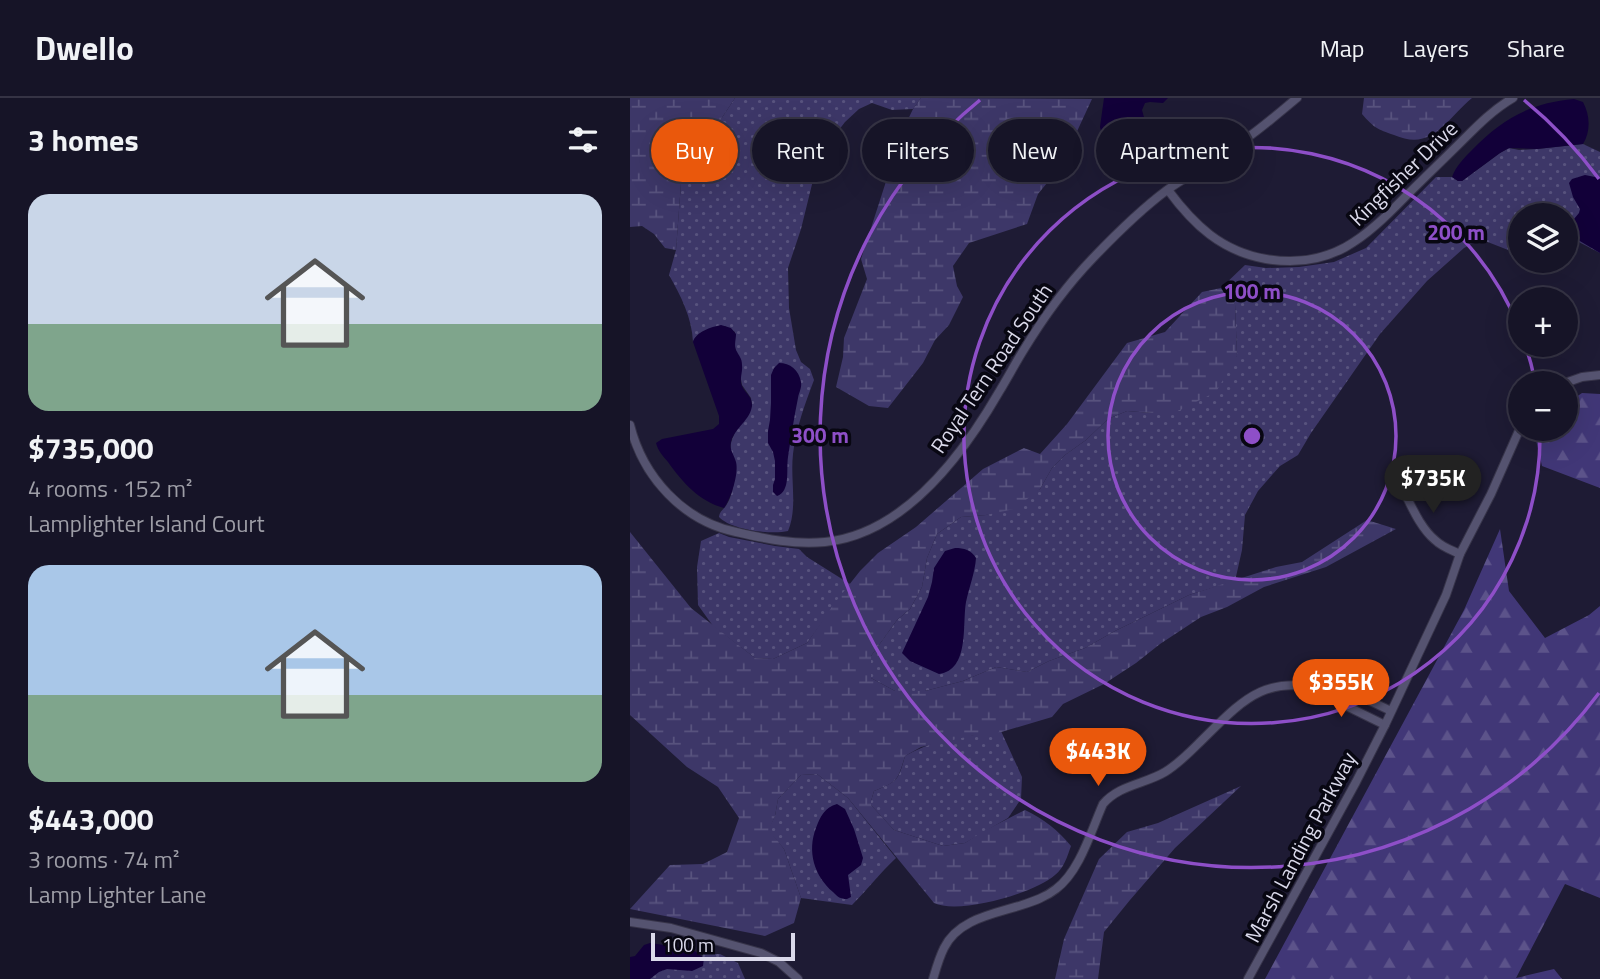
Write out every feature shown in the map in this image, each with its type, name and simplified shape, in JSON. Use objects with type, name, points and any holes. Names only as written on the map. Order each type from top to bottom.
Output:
[{"type":"street","name":"Royal Tern Road South","points":[[630,425],[638,450],[659,484],[681,506],[708,523],[782,542],[826,542],[864,533],[882,525],[906,508],[949,464],[977,427],[1022,352],[1064,291],[1116,234],[1168,190],[1248,138],[1297,98]]},
{"type":"street","name":"Kingfisher Drive","points":[[1168,190],[1203,230],[1236,250],[1285,261],[1324,256],[1350,246],[1374,229],[1488,115],[1513,98]]},
{"type":"street","points":[[1578,378],[1600,375]]},
{"type":"street","name":"Marsh Landing Parkway","points":[[1248,979],[1385,725],[1446,595],[1460,554],[1514,441]]},
{"type":"street","points":[[1400,484],[1430,535],[1443,546],[1460,554]]},
{"type":"street","points":[[933,979],[944,946],[957,931],[975,920],[1046,895],[1057,888],[1075,866],[1103,804],[1110,796],[1179,763],[1233,710],[1255,693],[1282,685],[1309,685],[1330,691],[1339,686],[1391,711]]},
{"type":"street","points":[[1330,691],[1331,698],[1385,725]]},
{"type":"street","points":[[1353,709],[1360,695]]},
{"type":"street","points":[[630,922],[671,928],[761,953],[779,962],[799,979]]},
{"type":"green space","points":[[630,98],[735,98],[721,119],[651,119],[651,182],[682,182],[676,250],[665,248],[654,234],[642,226],[630,227]]},
{"type":"green space","points":[[735,98],[921,98],[913,109],[892,110],[872,103],[859,109],[848,119],[752,119],[752,182],[813,182],[788,268],[789,308],[796,350],[801,362],[810,369],[814,380],[794,444],[793,503],[788,531],[762,532],[742,528],[719,517],[730,498],[735,477],[732,440],[752,406],[751,398],[742,385],[735,332],[725,326],[711,329],[702,332],[693,342],[685,307],[669,275],[676,250],[682,182],[738,182],[738,119],[721,119]]},
{"type":"green space","points":[[921,98],[1092,99],[1082,121],[988,119],[988,182],[1048,182],[1038,194],[1027,224],[969,243],[953,266],[957,286],[963,297],[949,325],[935,340],[923,363],[888,408],[869,406],[836,387],[844,338],[867,279],[861,259],[886,182],[974,182],[974,119],[908,119]]},
{"type":"green space","points":[[1364,98],[1472,98],[1438,131],[1419,139],[1407,139],[1373,125],[1362,114]]},
{"type":"green space","points":[[1583,144],[1600,152],[1600,253],[1578,242],[1578,203],[1508,203],[1508,250],[1480,239],[1464,248],[1427,281],[1380,334],[1298,455],[1280,466],[1258,491],[1245,515],[1242,550],[1235,581],[1189,595],[1085,648],[1027,672],[996,667],[963,681],[925,691],[895,691],[871,678],[871,656],[897,620],[910,609],[922,587],[927,558],[937,534],[961,517],[986,515],[1040,489],[1052,468],[1108,419],[1127,411],[1152,413],[1237,356],[1235,304],[1221,288],[1245,265],[1266,268],[1299,267],[1334,262],[1366,248],[1436,177],[1452,177],[1462,181],[1509,148],[1537,149]]},
{"type":"green space","points":[[1221,288],[1235,304],[1237,356],[1216,392],[1180,410],[1152,413],[1127,411],[1108,419],[1065,455],[1052,468],[1040,489],[1014,509],[961,517],[937,534],[927,558],[922,587],[910,609],[897,620],[871,656],[871,678],[895,691],[925,691],[963,681],[996,667],[1027,672],[1085,648],[1189,595],[1276,567],[1302,562],[1367,520],[1396,529],[1326,567],[1264,587],[1227,607],[1201,617],[1104,684],[1063,704],[1052,717],[988,736],[975,735],[921,747],[905,756],[895,780],[874,791],[871,805],[894,830],[943,846],[965,843],[1025,810],[1032,813],[1050,825],[1071,846],[1061,869],[1031,889],[978,904],[946,906],[934,903],[848,798],[817,774],[801,775],[778,799],[769,830],[784,849],[801,898],[794,923],[765,936],[630,909],[670,865],[703,864],[727,852],[739,818],[718,787],[687,767],[630,715],[630,532],[691,608],[755,658],[773,659],[807,643],[860,571],[878,553],[916,527],[983,469],[1024,448],[1040,454],[1067,424],[1127,343],[1165,332],[1202,292]]},
{"type":"green space","points":[[1582,393],[1600,394],[1600,488],[1542,466],[1536,441],[1578,441],[1578,396]]},
{"type":"green space","points":[[1500,529],[1509,591],[1545,638],[1589,615],[1600,606],[1600,898],[1565,884],[1516,978],[1554,969],[1562,979],[1265,979],[1464,610]]},
{"type":"green space","points":[[719,533],[799,549],[850,584],[807,643],[773,659],[755,658],[713,626],[698,605],[697,567],[701,541]]},
{"type":"green space","points":[[1001,731],[1022,777],[1021,799],[1008,818],[965,843],[943,846],[894,830],[871,805],[874,791],[896,779],[905,756],[947,739]]},
{"type":"green space","points":[[817,774],[848,798],[896,858],[852,905],[801,898],[784,849],[768,830],[775,816],[778,799],[801,775]]},
{"type":"green space","points":[[1241,786],[1175,848],[1104,932],[1098,979],[1055,979],[1064,939],[1099,859],[1127,832],[1158,823]]},
{"type":"green space","points":[[703,954],[720,954],[738,963],[745,979],[644,979],[666,966],[700,965]]},
{"type":"shaded area","points":[[1104,98],[1168,98],[1163,103],[1145,103],[1142,110],[1145,119],[1101,119]]},
{"type":"shaded area","points":[[1574,99],[1583,102],[1587,112],[1588,128],[1583,144],[1537,149],[1509,148],[1462,181],[1452,177],[1466,156],[1506,121],[1544,104]]},
{"type":"shaded area","points":[[1585,175],[1600,178],[1600,253],[1578,240],[1580,209],[1569,183],[1572,179]]},
{"type":"shaded area","points":[[721,325],[731,328],[736,334],[735,348],[742,363],[741,383],[752,405],[749,415],[731,442],[736,473],[732,492],[724,508],[707,501],[692,490],[656,443],[662,439],[713,429],[719,424],[719,416],[693,342],[701,333]]},
{"type":"shaded area","points":[[779,363],[793,368],[801,384],[788,457],[786,485],[777,496],[773,492],[775,461],[768,443],[768,431],[771,375]]},
{"type":"shaded area","points":[[964,549],[976,558],[966,602],[960,655],[949,671],[939,674],[910,661],[902,653],[928,597],[934,568],[945,551]]},
{"type":"shaded area","points":[[837,804],[845,809],[863,858],[861,865],[848,875],[851,897],[847,899],[839,897],[826,886],[817,871],[812,854],[813,837],[819,820],[826,810]]},
{"type":"shaded area","points":[[650,943],[692,949],[704,958],[703,966],[692,971],[667,969],[650,979],[630,979],[630,957]]}]
